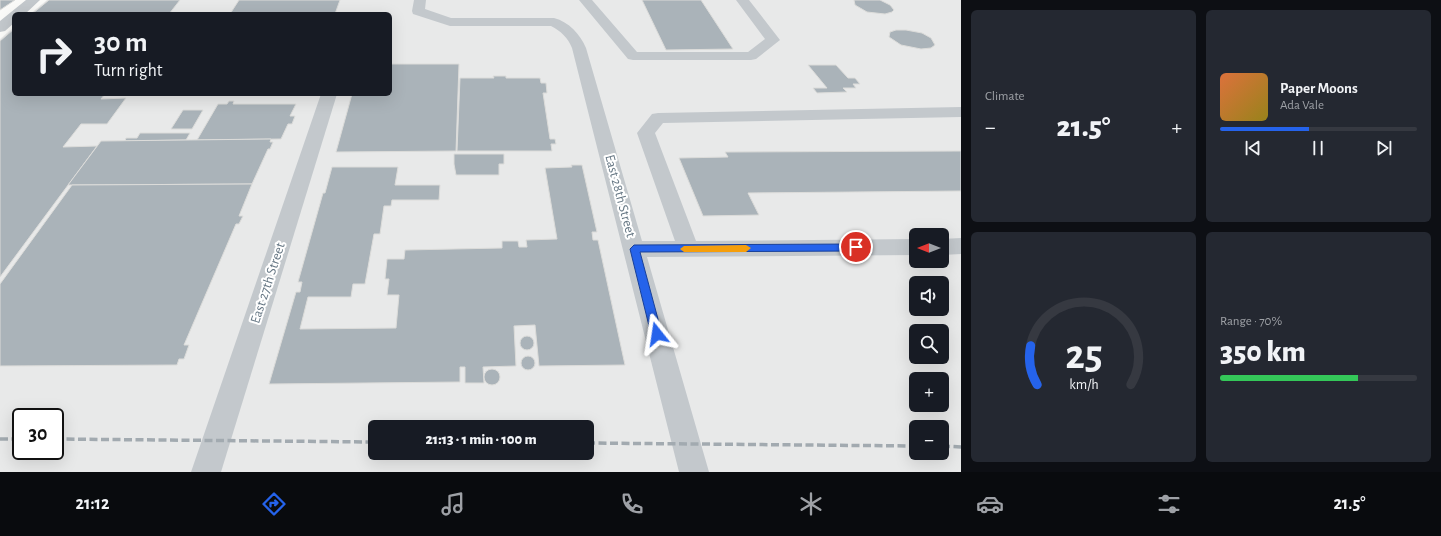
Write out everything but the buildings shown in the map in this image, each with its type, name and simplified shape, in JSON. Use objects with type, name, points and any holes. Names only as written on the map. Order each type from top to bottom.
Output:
[{"type":"street","points":[[19,12],[34,0]]},
{"type":"street","name":"East 28th Street","points":[[420,0],[418,11],[450,22],[554,22],[569,32],[579,48],[694,472]]},
{"type":"street","points":[[585,0],[633,56],[751,56],[773,40],[742,0]]},
{"type":"street","points":[[0,28],[12,19]]},
{"type":"street","name":"East 27th Street","points":[[206,472],[328,96]]},
{"type":"street","points":[[689,249],[646,133],[658,118],[961,112]]},
{"type":"street","points":[[949,247],[961,246]]},
{"type":"street","points":[[634,249],[909,247]]},
{"type":"shaded area","points":[[47,0],[961,0],[961,472],[0,472],[0,39],[12,29],[12,96],[392,96],[392,12],[32,12]]},
{"type":"railway","points":[[0,439],[12,439]]},
{"type":"railway","points":[[64,439],[368,442]]},
{"type":"railway","points":[[594,443],[909,446]]},
{"type":"railway","points":[[949,446],[961,447]]},
{"type":"slow traffic","points":[[684,249],[746,248]]},
{"type":"route","points":[[657,334],[634,249],[856,247]]}]
